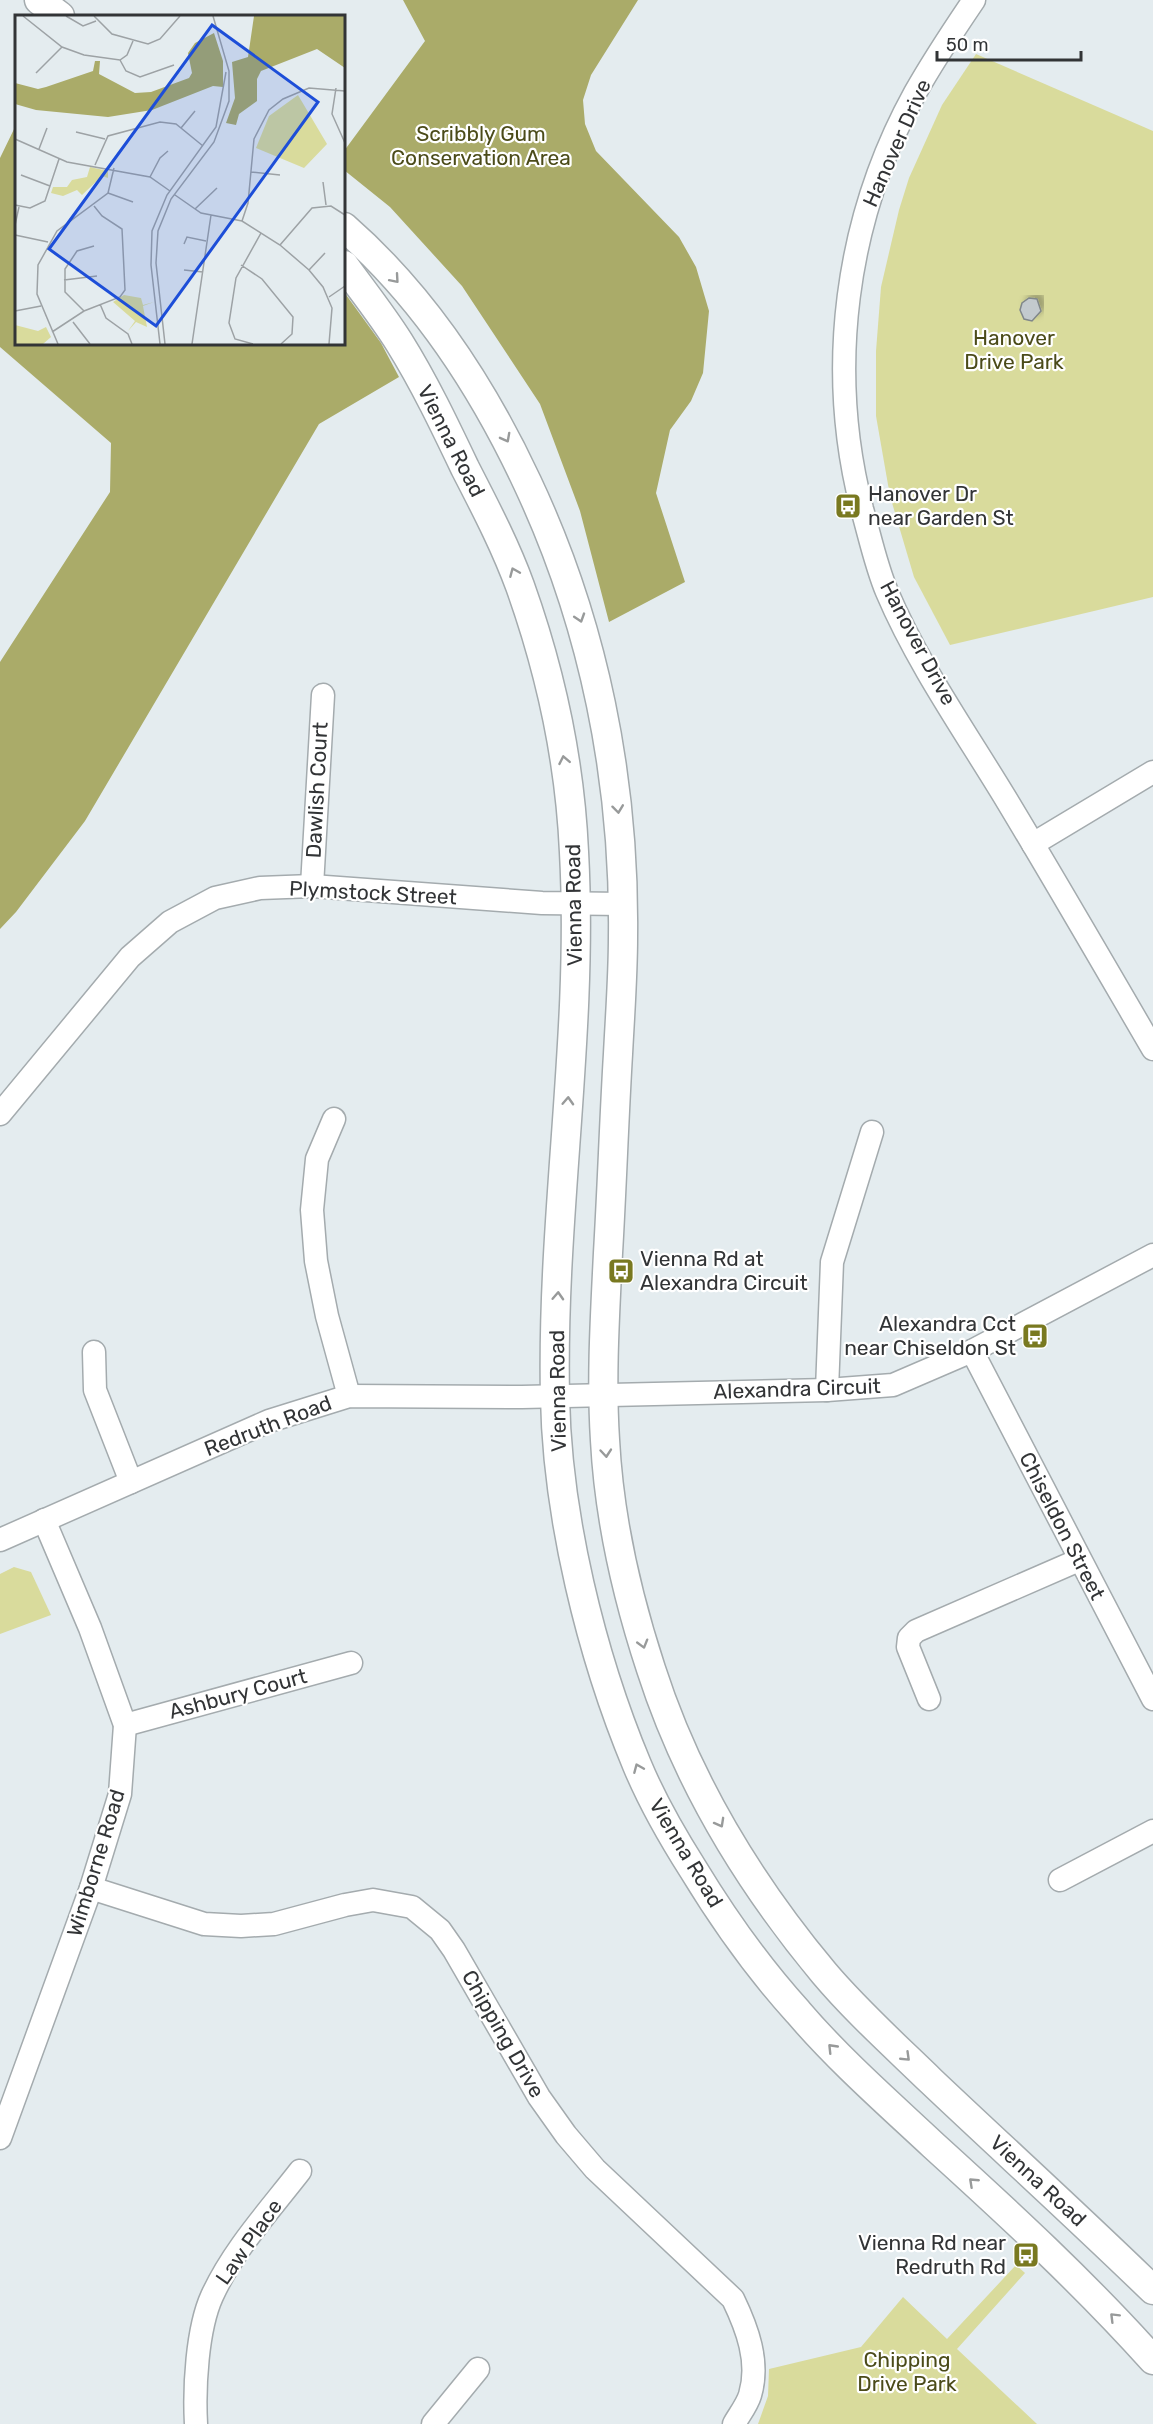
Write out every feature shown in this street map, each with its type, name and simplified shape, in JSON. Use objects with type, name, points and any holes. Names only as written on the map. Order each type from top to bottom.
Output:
[{"type":"main road","points":[[39,0],[59,15]]},
{"type":"main road","name":"Vienna Road","points":[[345,228],[388,270],[411,298],[464,367],[488,405],[541,514],[582,621],[597,683],[608,737],[619,817],[623,904],[603,1395],[609,1486],[637,1621],[652,1673],[679,1741],[709,1804],[737,1854],[781,1918],[827,1977],[897,2048],[1153,2290]]},
{"type":"main road","name":"Vienna Road","points":[[345,266],[401,345],[497,531],[520,586],[553,703],[567,777],[574,848],[576,903],[576,944],[557,1304],[555,1396],[559,1459],[569,1535],[585,1602],[608,1685],[637,1766],[669,1831],[748,1953],[800,2015],[858,2075],[1053,2256],[1153,2360]]},
{"type":"street","name":"Hanover Drive","points":[[974,0],[914,96],[886,157],[867,207],[853,263],[846,311],[845,401],[849,449],[857,489],[888,592],[922,660],[1153,1049]]},
{"type":"street","name":"Dawlish Court","points":[[312,886],[323,695]]},
{"type":"street","points":[[1033,844],[1153,772]]},
{"type":"street","name":"Plymstock Street","points":[[0,1114],[130,957],[170,922],[215,898],[260,888],[312,886],[542,903],[623,904]]},
{"type":"street","points":[[334,1119],[317,1159],[312,1210],[316,1261],[324,1305],[349,1396]]},
{"type":"street","points":[[827,1390],[832,1262],[872,1132]]},
{"type":"street","name":"Alexandra Circuit","points":[[555,1396],[827,1390],[892,1385],[972,1351],[1153,1255]]},
{"type":"street","name":"Chiseldon Street","points":[[972,1351],[1153,1699]]},
{"type":"street","points":[[94,1352],[95,1390],[131,1482]]},
{"type":"street","name":"Redruth Road","points":[[0,1540],[269,1421],[349,1396],[555,1396]]},
{"type":"street","name":"Wimborne Road","points":[[0,2138],[91,1888],[120,1794],[125,1725],[90,1628],[44,1520]]},
{"type":"street","points":[[928,1699],[908,1647],[909,1638],[916,1631],[1079,1560]]},
{"type":"street","name":"Ashbury Court","points":[[125,1725],[351,1663]]},
{"type":"street","points":[[1060,1880],[1153,1831]]},
{"type":"street","name":"Chipping Drive","points":[[91,1888],[204,1924],[241,1926],[274,1924],[373,1900],[412,1907],[440,1930],[539,2097],[566,2135],[595,2169],[733,2299],[746,2327],[753,2359],[750,2395],[734,2424]]},
{"type":"street","name":"Law Place","points":[[196,2424],[195,2394],[200,2345],[211,2298],[230,2263],[300,2171]]},
{"type":"street","points":[[433,2424],[478,2369]]},
{"type":"green space","name":"Scribbly Gum Conservation Area","points":[[403,0],[638,0],[591,75],[583,100],[585,124],[596,151],[679,237],[696,267],[709,311],[703,373],[691,401],[670,430],[656,493],[685,582],[609,622],[580,511],[540,404],[462,286],[390,207],[345,171],[345,150],[425,41]]},
{"type":"green space","name":"Hanover Drive Park","points":[[976,54],[1153,131],[1153,597],[950,645],[914,577],[890,496],[876,416],[876,351],[881,287],[909,178],[942,105]]},
{"type":"green space","points":[[15,127],[15,345],[345,345],[345,293],[381,343],[399,377],[319,424],[85,821],[16,912],[0,929],[0,662],[110,492],[111,443],[0,347],[0,158]]},
{"type":"green space","points":[[14,1567],[31,1572],[51,1615],[0,1634],[0,1574]]},
{"type":"green space","name":"Chipping Drive Park","points":[[1016,2265],[1025,2273],[957,2349],[1037,2424],[758,2424],[768,2396],[769,2369],[861,2347],[903,2297],[947,2339]]},
{"type":"building","points":[[1029,298],[1037,299],[1041,311],[1032,321],[1024,319],[1020,310],[1022,303]]},
{"type":"place","name":"Hanover Dr near Garden St","points":[[848,506]]},
{"type":"place","name":"Vienna Rd at Alexandra Circuit","points":[[621,1271]]},
{"type":"place","name":"Alexandra Cct near Chiseldon St","points":[[1035,1336]]},
{"type":"place","name":"Vienna Rd near Redruth Rd","points":[[1026,2255]]}]
